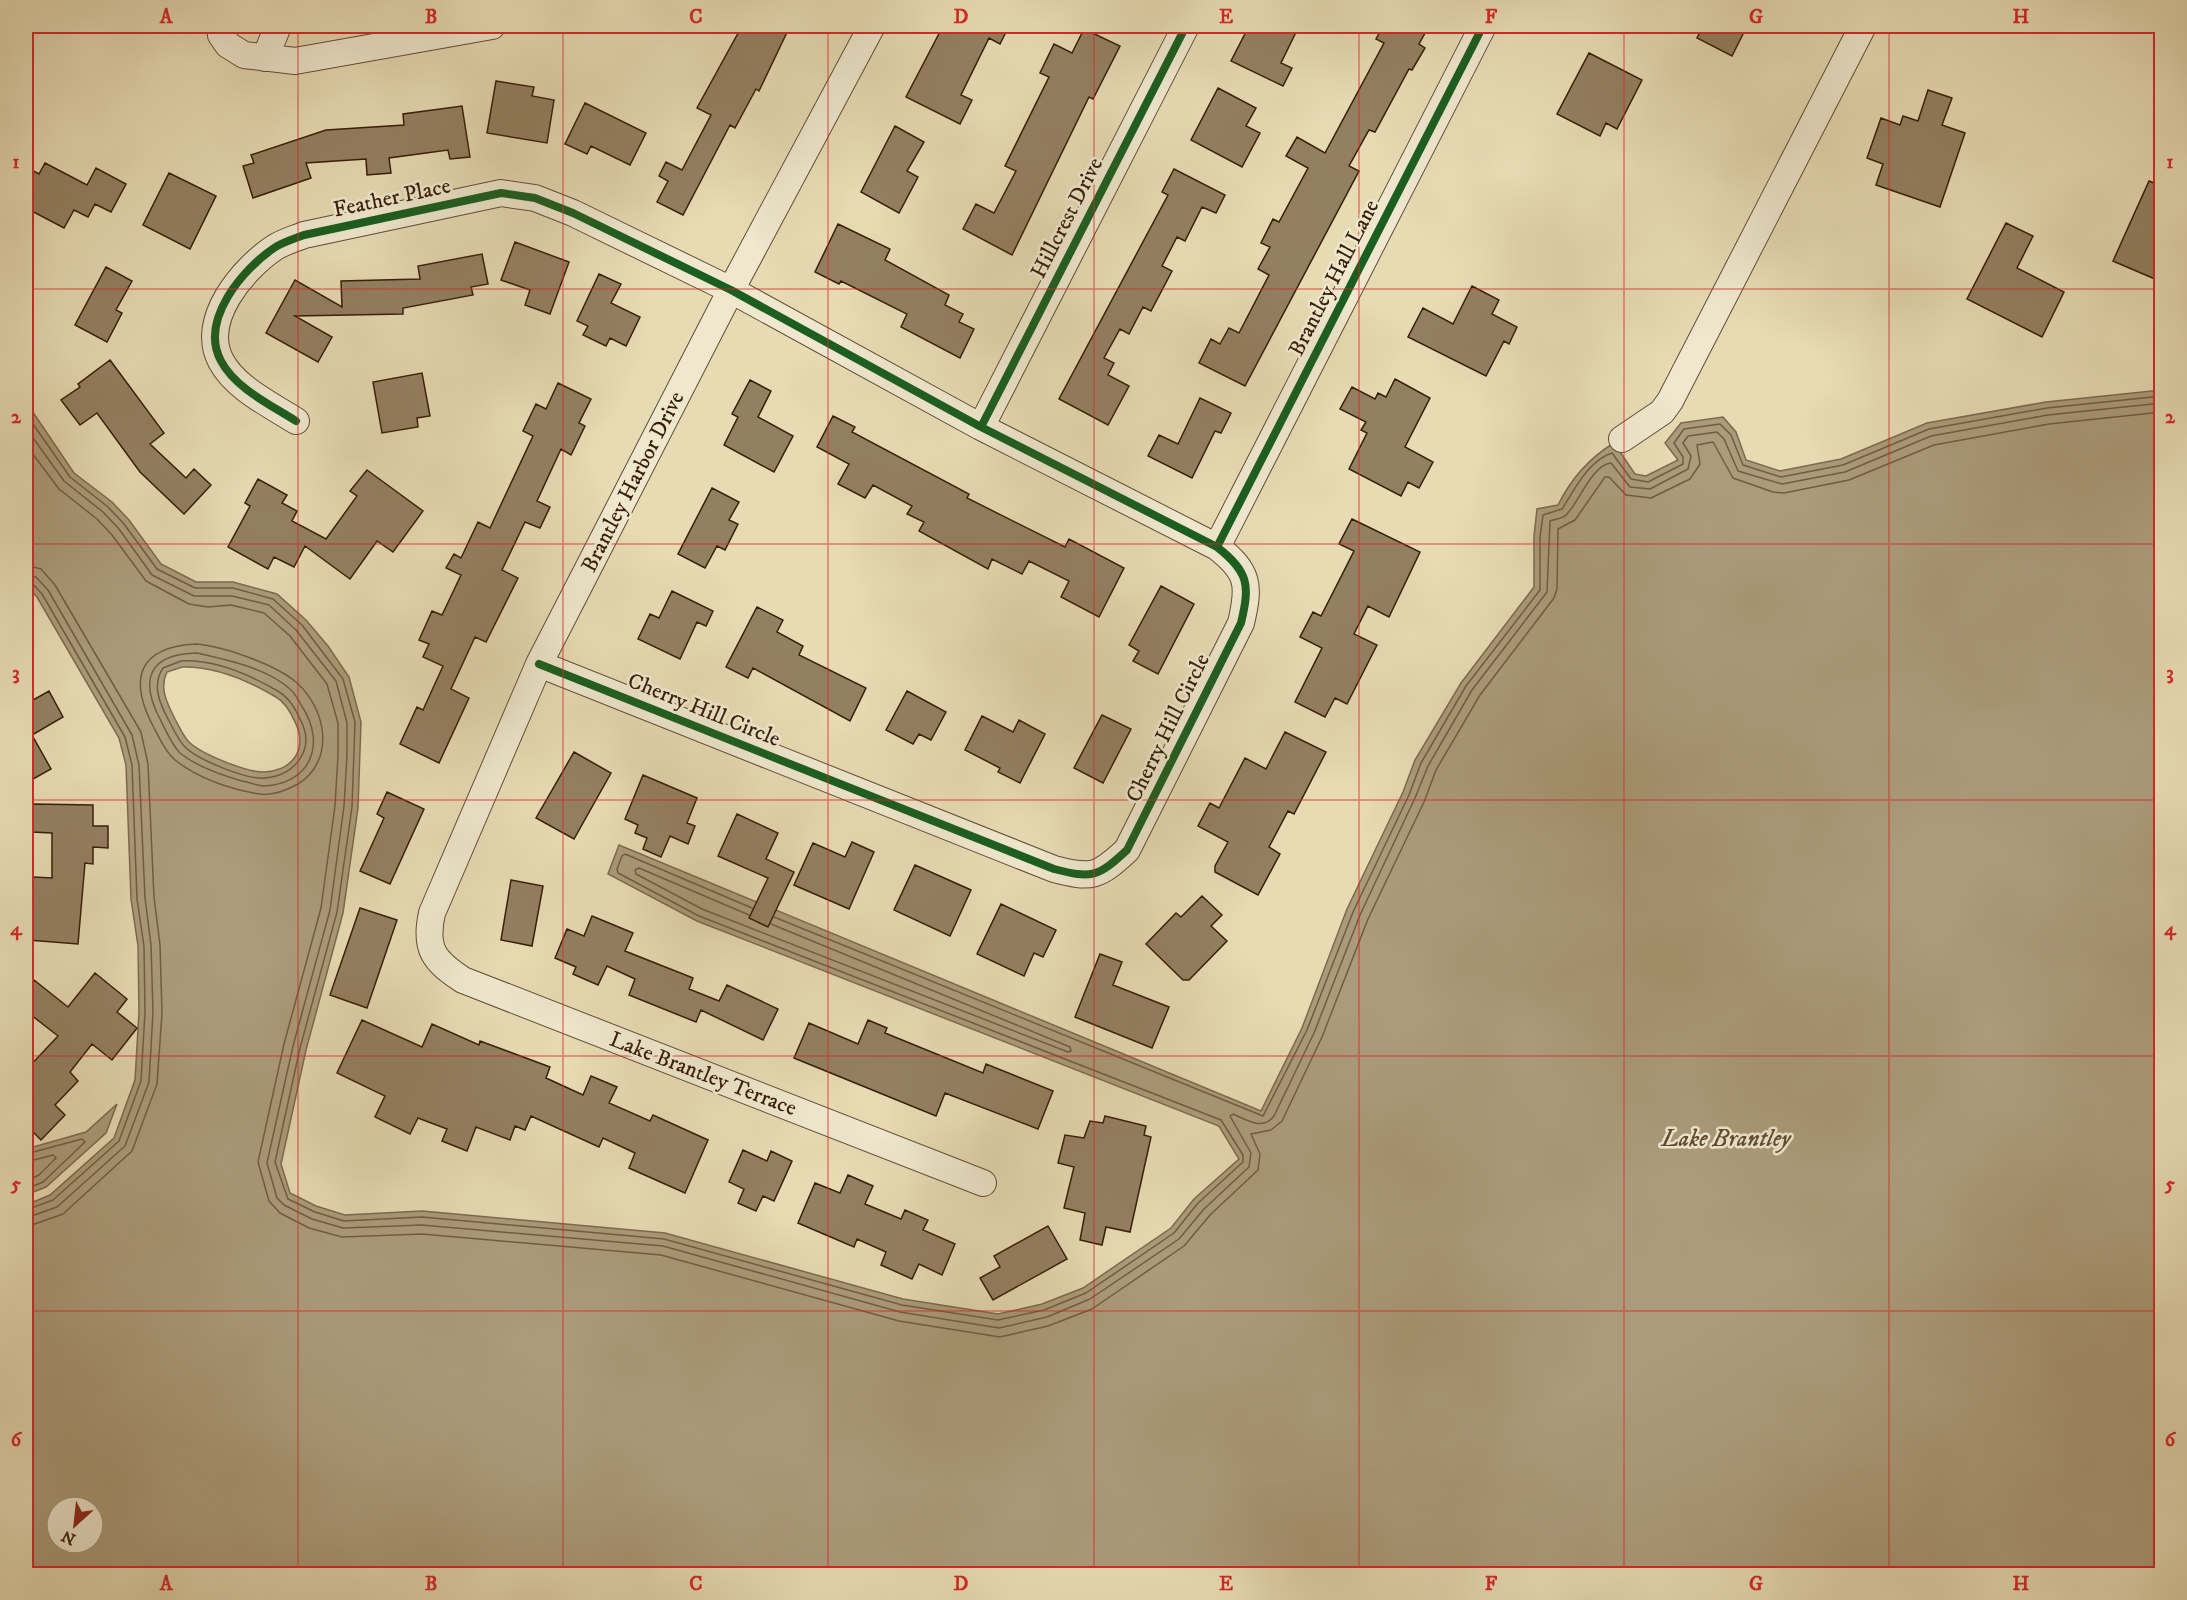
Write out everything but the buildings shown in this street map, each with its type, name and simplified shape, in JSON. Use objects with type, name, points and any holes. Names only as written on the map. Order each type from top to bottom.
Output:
[{"type":"street","points":[[226,26],[221,34],[228,45],[244,55],[295,61],[492,26]]},
{"type":"street","points":[[266,58],[278,26]]},
{"type":"street","name":"Brantley Harbor Drive","points":[[431,951],[428,931],[432,913],[539,664],[731,290],[872,26]]},
{"type":"street","name":"Hillcrest Drive","points":[[981,427],[1186,26]]},
{"type":"street","name":"Brantley Hall Lane","points":[[1217,547],[1483,26]]},
{"type":"street","points":[[1622,439],[1662,412],[1670,401],[1863,26]]},
{"type":"street","name":"Feather Place","points":[[296,421],[238,382],[221,361],[215,345],[217,322],[226,299],[252,266],[275,247],[304,235],[501,192],[535,198],[573,213],[731,290]]},
{"type":"street","name":"Cherry Hill Circle","points":[[539,664],[1054,869],[1083,876],[1107,868],[1128,850],[1241,623],[1248,593],[1237,563],[1217,547],[981,427],[731,290]]},
{"type":"street","name":"Lake Brantley Terrace","points":[[431,951],[444,967],[463,980],[983,1183]]},
{"type":"water","name":"Lake Brantley","points":[[2161,390],[2161,1574],[26,1574],[26,1205],[50,1195],[114,1138],[135,1080],[139,1012],[138,946],[131,899],[126,765],[119,738],[37,597],[26,585],[26,402],[74,473],[112,502],[129,520],[161,564],[196,582],[233,582],[277,594],[306,620],[328,646],[349,677],[361,722],[358,808],[343,913],[306,1050],[281,1164],[290,1193],[316,1206],[345,1215],[422,1211],[665,1233],[903,1299],[998,1314],[1042,1304],[1083,1288],[1171,1228],[1194,1199],[1239,1159],[1219,1126],[697,921],[608,874],[619,845],[1261,1111],[1302,1028],[1347,909],[1403,792],[1415,760],[1461,683],[1534,587],[1534,536],[1537,509],[1558,505],[1582,470],[1614,443],[1635,474],[1646,476],[1678,460],[1665,443],[1681,423],[1723,417],[1736,432],[1746,460],[1780,471],[1841,459],[1927,423],[2046,402]],"holes":[[[182,667],[194,667],[231,676],[254,685],[279,699],[290,711],[299,732],[299,749],[291,762],[275,770],[257,771],[214,757],[189,742],[172,713],[164,684],[167,672]]]},
{"type":"water","points":[[117,1104],[106,1133],[46,1187],[26,1195],[26,1149],[86,1132]]},
{"type":"cycle path","points":[[981,427],[1186,26]]},
{"type":"cycle path","points":[[1217,547],[1483,26]]},
{"type":"cycle path","points":[[296,421],[254,395],[235,380],[221,361],[216,345],[216,329],[220,313],[228,297],[238,282],[262,257],[277,246],[304,235],[501,193],[535,198],[573,213],[731,290],[981,427],[1217,547],[1236,564],[1246,589],[1241,623],[1127,850],[1101,871],[1086,875],[1054,869],[539,664]]}]
